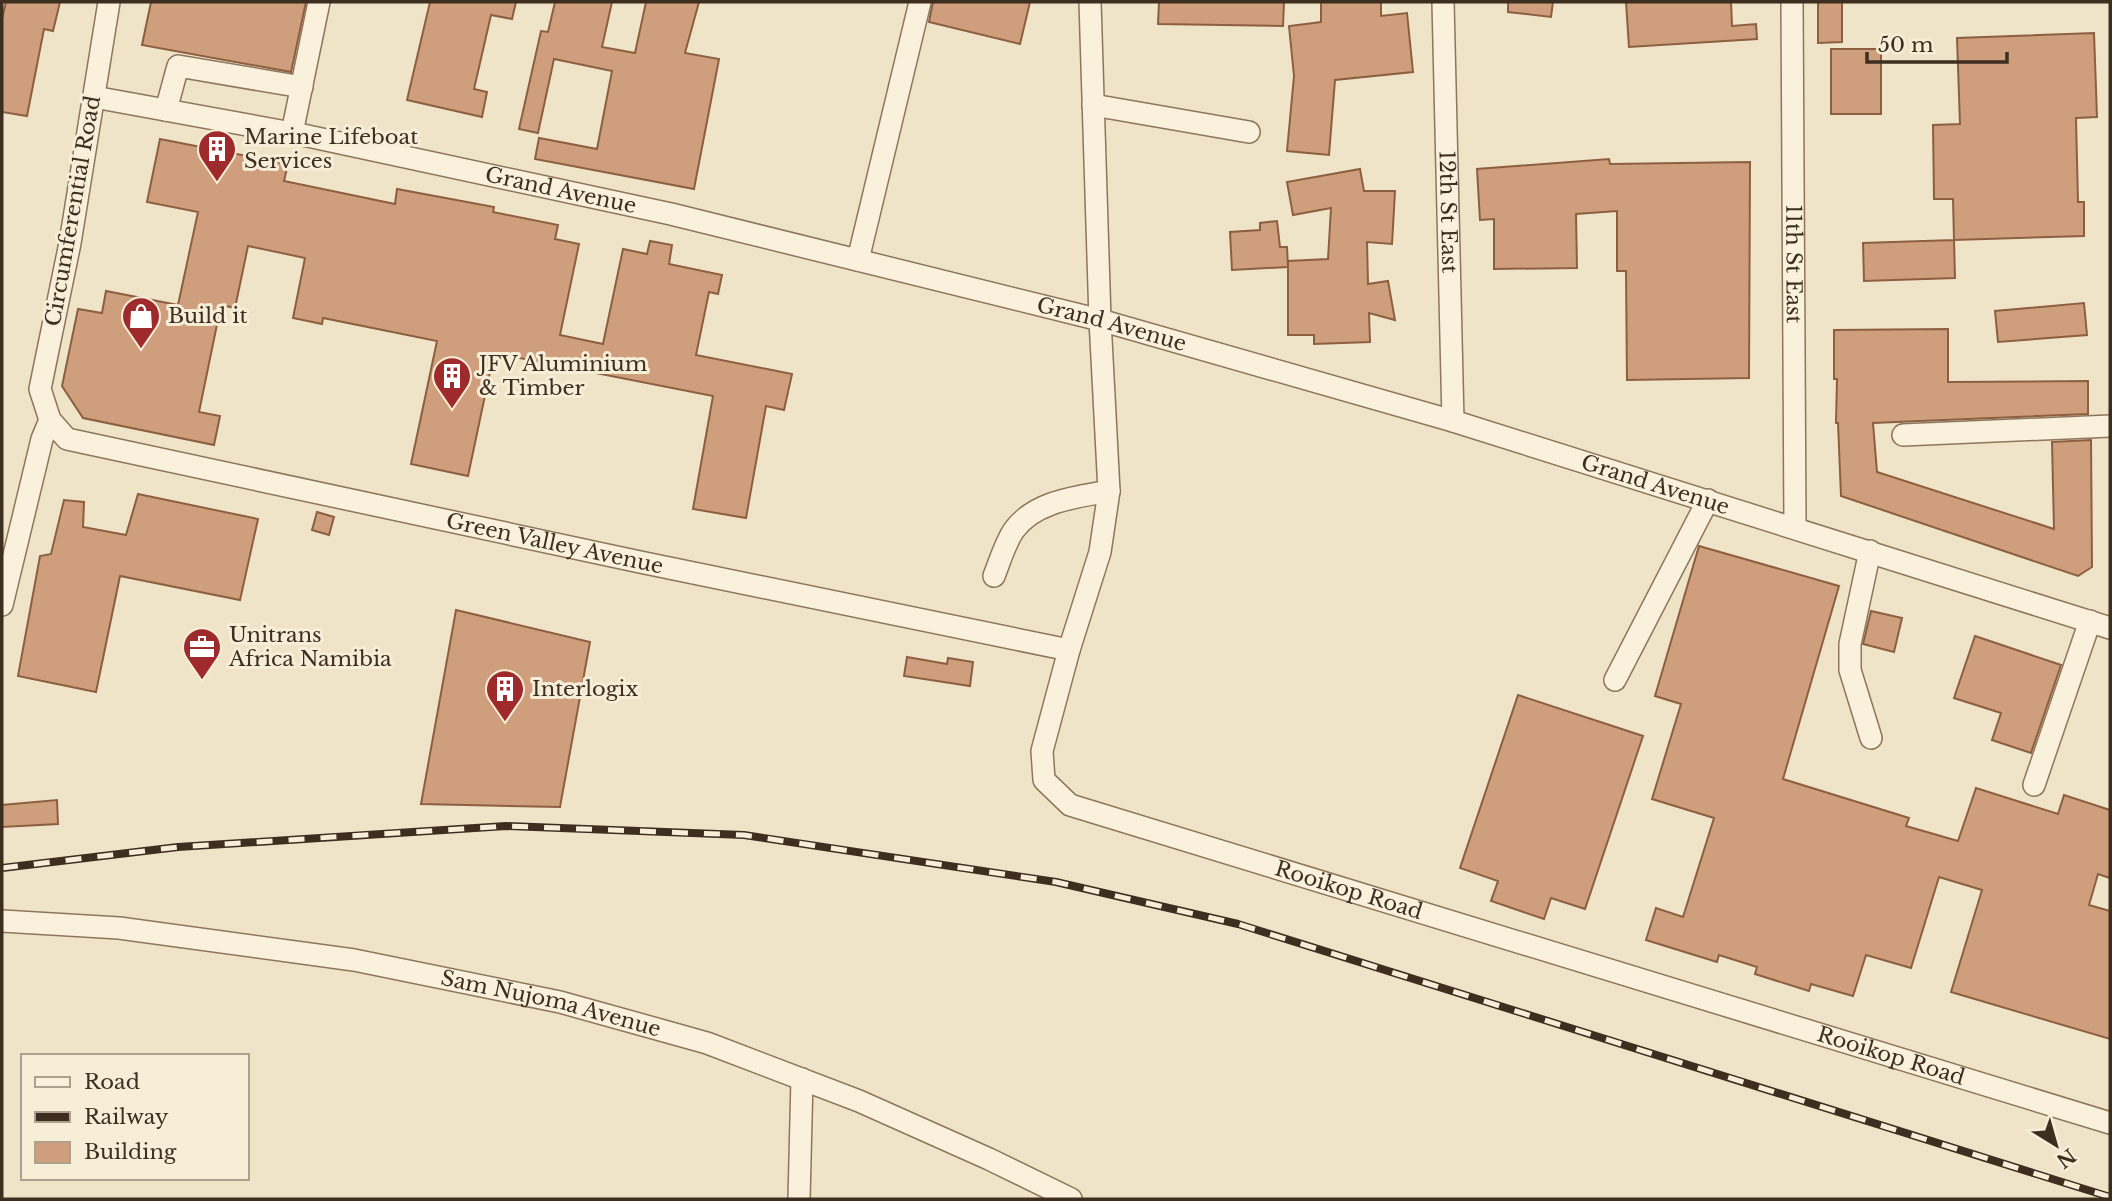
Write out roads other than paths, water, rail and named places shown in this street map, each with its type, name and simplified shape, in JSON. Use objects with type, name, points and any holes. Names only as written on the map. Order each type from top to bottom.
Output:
[{"type":"street","name":"Circumferential Road","points":[[50,420],[40,389],[70,243],[109,2]]},
{"type":"street","points":[[292,133],[319,2]]},
{"type":"street","points":[[858,260],[920,2]]},
{"type":"street","name":"Rooikop Road","points":[[1090,2],[1100,320],[1109,491],[1100,552],[1069,650],[1042,751],[1044,780],[1070,805],[2110,1124]]},
{"type":"street","name":"12th St East","points":[[1443,2],[1453,421]]},
{"type":"street","name":"11th St East","points":[[1792,2],[1795,527]]},
{"type":"street","points":[[166,110],[178,66],[302,87]]},
{"type":"street","name":"Grand Avenue","points":[[94,97],[292,133],[671,214],[1100,320],[1453,421],[2110,628]]},
{"type":"street","points":[[1093,105],[1249,132]]},
{"type":"street","points":[[2,605],[42,439],[50,420]]},
{"type":"street","name":"Green Valley Avenue","points":[[50,420],[67,439],[630,560],[1069,650]]},
{"type":"street","points":[[1903,435],[2110,426]]},
{"type":"street","points":[[994,576],[1015,530],[1034,512],[1065,499],[1109,491]]},
{"type":"street","points":[[1615,680],[1708,500]]},
{"type":"street","points":[[1870,551],[1850,644],[1850,670],[1871,738]]},
{"type":"street","points":[[2034,785],[2090,621]]},
{"type":"street","name":"Sam Nujoma Avenue","points":[[2,921],[119,928],[354,960],[560,1002],[707,1044],[802,1079],[918,1127],[1071,1199]]},
{"type":"street","points":[[799,1199],[802,1079]]},
{"type":"railway","points":[[2,868],[178,847],[506,826],[744,835],[1056,882],[1238,924],[2110,1197]]},
{"type":"place","name":"Marine Lifeboat Services","points":[[217,183]]},
{"type":"place","name":"Build it","points":[[141,350]]},
{"type":"place","name":"JFV Aluminium & Timber","points":[[452,410]]},
{"type":"place","name":"Unitrans Africa Namibia","points":[[202,681]]},
{"type":"place","name":"Interlogix","points":[[505,723]]}]
